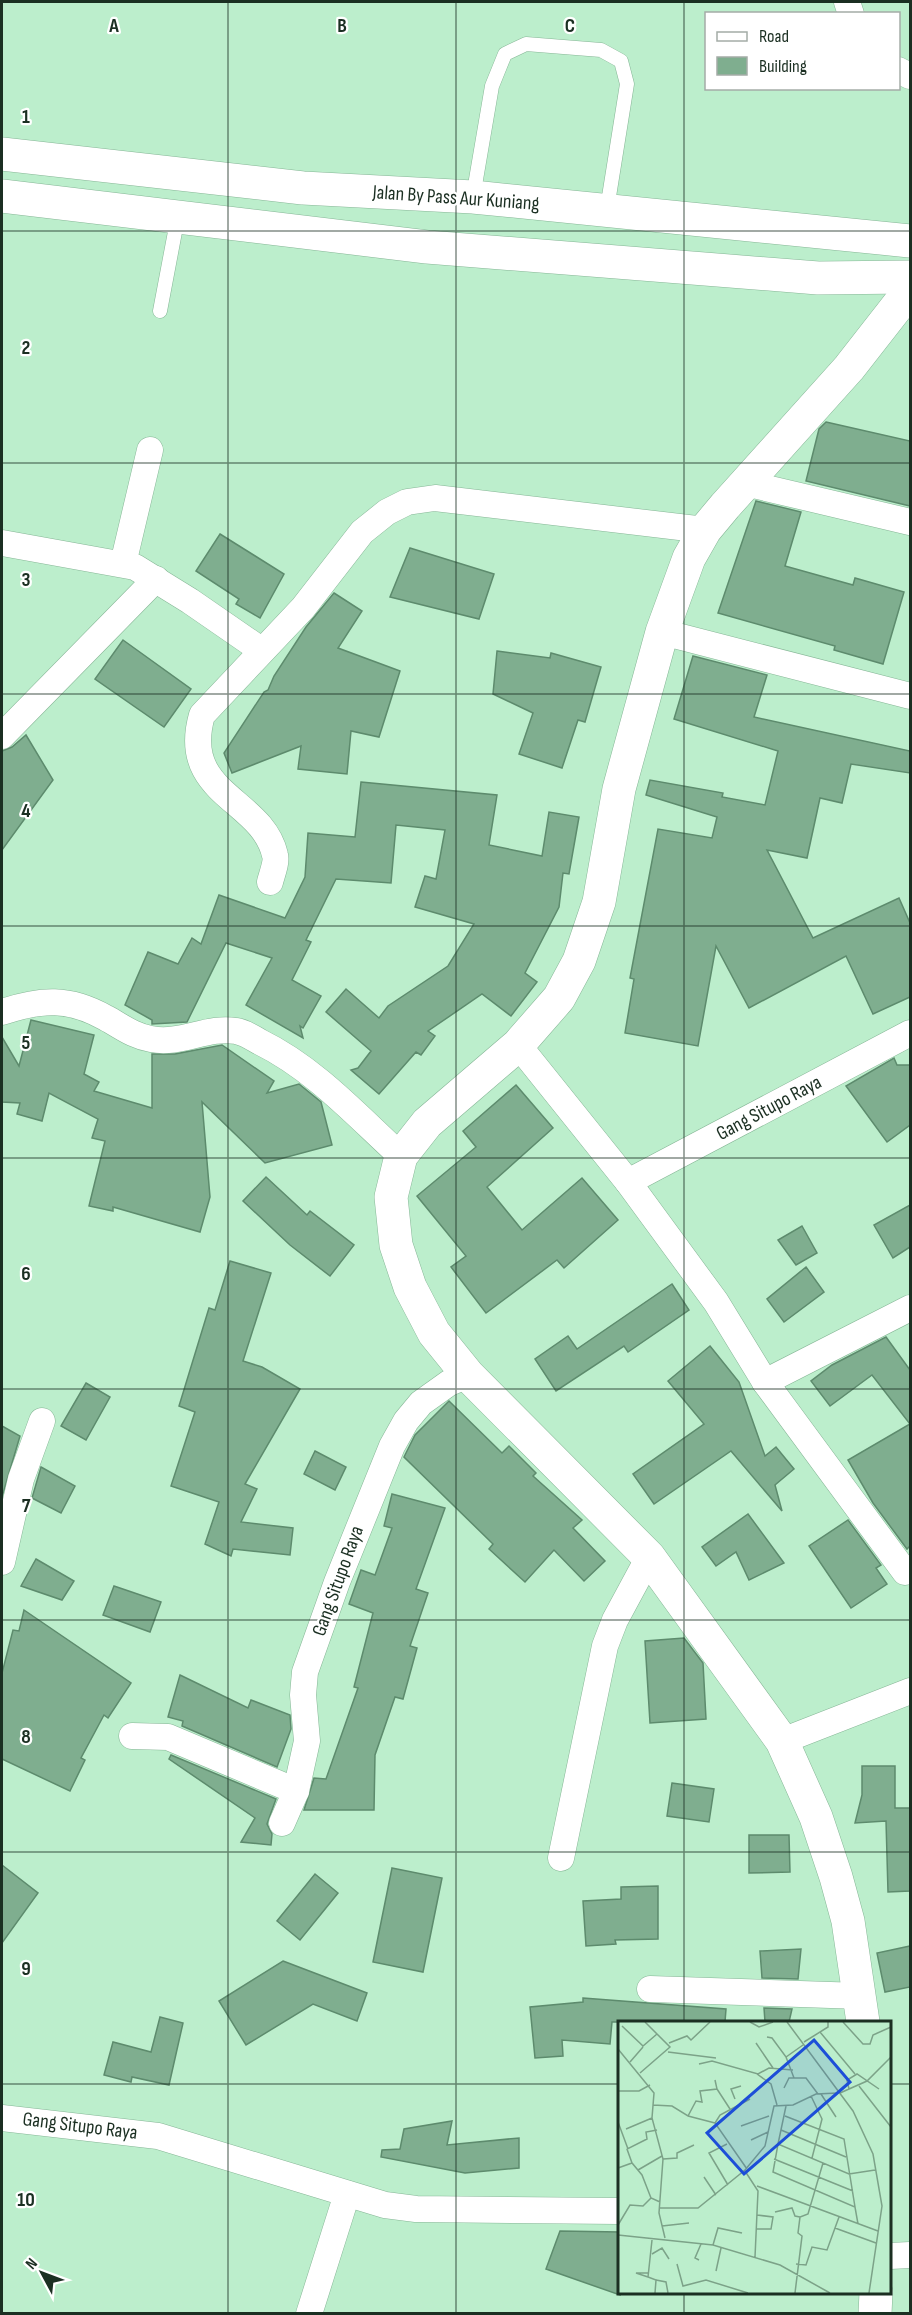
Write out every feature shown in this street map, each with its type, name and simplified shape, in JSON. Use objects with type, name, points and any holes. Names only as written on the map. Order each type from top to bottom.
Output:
[{"type":"main road","name":"Jalan By Pass Aur Kuniang","points":[[2,154],[303,188],[473,197],[910,241]]},
{"type":"main road","points":[[298,229],[303,188]]},
{"type":"main road","points":[[2,196],[298,229],[427,247],[818,278],[910,277]]},
{"type":"main road","points":[[862,2009],[848,1921],[836,1877],[816,1817],[782,1741],[649,1557],[468,1375],[434,1334],[410,1287],[396,1245],[391,1197],[401,1156],[427,1123],[518,1046],[559,998],[579,960],[599,902],[619,789],[662,632],[689,558],[705,530],[849,368],[910,290]]},
{"type":"main road","points":[[875,2313],[876,2294]]},
{"type":"street","points":[[123,564],[150,450]]},
{"type":"street","points":[[745,483],[910,522]]},
{"type":"street","points":[[270,882],[276,857],[267,835],[219,790],[208,775],[202,760],[198,728],[208,705],[303,608],[362,532],[387,512],[407,502],[435,498],[705,530]]},
{"type":"street","points":[[2,543],[123,564],[156,579],[261,651]]},
{"type":"street","points":[[2,735],[156,579]]},
{"type":"street","points":[[662,632],[910,696]]},
{"type":"street","points":[[2,1012],[24,1004],[51,1001],[81,1004],[130,1033],[151,1040],[173,1041],[217,1029],[238,1031],[303,1066],[401,1156]]},
{"type":"street","name":"Gang Situpo Raya","points":[[628,1182],[910,1033]]},
{"type":"street","points":[[518,1046],[628,1182],[716,1302],[765,1382],[909,1574]]},
{"type":"street","points":[[765,1382],[910,1308]]},
{"type":"street","name":"Gang Situpo Raya","points":[[282,1823],[296,1791],[307,1741],[303,1695],[305,1672],[378,1475],[406,1421],[421,1403],[449,1383],[468,1375]]},
{"type":"street","points":[[2,1562],[8,1510],[42,1421]]},
{"type":"street","points":[[561,1858],[605,1646],[615,1620],[649,1557]]},
{"type":"street","points":[[782,1741],[910,1691]]},
{"type":"street","points":[[132,1736],[168,1737],[296,1791]]},
{"type":"street","points":[[650,1989],[862,2009]]},
{"type":"street","name":"Gang Situpo Raya","points":[[2,2118],[158,2136],[385,2205],[416,2209],[618,2211]]},
{"type":"street","points":[[309,2313],[347,2194]]},
{"type":"street","points":[[891,2256],[910,2255]]},
{"type":"lane","points":[[473,197],[492,86],[505,54],[526,44],[601,50],[621,61],[627,84],[607,209]]},
{"type":"lane","points":[[160,311],[178,216]]},
{"type":"building","points":[[826,422],[910,441],[910,506],[806,481],[819,429]]},
{"type":"building","points":[[756,501],[801,512],[785,566],[853,585],[855,578],[904,592],[883,664],[834,650],[835,646],[718,613]]},
{"type":"building","points":[[220,534],[284,574],[260,618],[236,604],[239,599],[196,571]]},
{"type":"building","points":[[410,548],[494,574],[479,619],[390,597]]},
{"type":"building","points":[[334,593],[362,611],[338,648],[400,671],[379,737],[351,731],[347,774],[298,769],[301,746],[232,773],[224,753],[264,692],[268,690],[274,676],[306,627]]},
{"type":"building","points":[[123,640],[191,689],[164,727],[95,679]]},
{"type":"building","points":[[497,651],[550,658],[551,653],[601,667],[585,722],[578,720],[562,768],[519,754],[533,713],[493,694]]},
{"type":"building","points":[[693,656],[767,675],[754,717],[910,751],[910,773],[851,764],[842,803],[820,798],[807,858],[767,850],[813,938],[899,898],[910,923],[910,997],[873,1014],[846,956],[749,1008],[716,946],[698,1046],[625,1033],[634,979],[630,978],[658,829],[712,838],[717,817],[646,795],[650,780],[723,793],[722,797],[765,805],[778,751],[674,719]]},
{"type":"building","points":[[26,735],[53,780],[2,850],[2,751],[12,747]]},
{"type":"building","points":[[361,782],[497,795],[489,845],[542,856],[549,812],[579,817],[569,874],[563,873],[559,907],[525,973],[537,982],[511,1016],[482,994],[428,1031],[435,1036],[421,1055],[416,1052],[379,1094],[351,1070],[358,1068],[371,1051],[326,1012],[346,989],[379,1018],[388,1006],[448,966],[474,924],[415,907],[425,876],[436,879],[445,830],[396,825],[391,883],[336,879],[306,940],[311,942],[292,980],[321,996],[303,1028],[300,1026],[303,1038],[246,1005],[272,958],[226,943],[187,1022],[152,1024],[152,1020],[125,1005],[148,952],[178,964],[192,938],[201,944],[219,895],[285,918],[305,877],[308,833],[355,837]]},
{"type":"building","points":[[31,1020],[94,1035],[84,1074],[99,1082],[94,1091],[152,1108],[152,1054],[175,1054],[222,1045],[274,1081],[267,1093],[299,1084],[321,1102],[332,1145],[265,1163],[202,1102],[210,1197],[200,1232],[113,1207],[113,1211],[89,1206],[105,1141],[92,1138],[98,1119],[49,1093],[42,1121],[17,1114],[20,1103],[2,1102],[2,1037],[19,1066]]},
{"type":"building","points":[[894,1058],[897,1065],[910,1065],[910,1125],[887,1142],[846,1086]]},
{"type":"building","points":[[516,1085],[553,1128],[487,1187],[522,1230],[582,1178],[618,1220],[564,1268],[557,1260],[486,1313],[451,1267],[466,1256],[417,1196],[476,1147],[463,1131]]},
{"type":"building","points":[[266,1177],[307,1215],[310,1211],[354,1245],[330,1276],[290,1245],[243,1201]]},
{"type":"building","points":[[910,1205],[910,1247],[893,1258],[874,1225]]},
{"type":"building","points":[[802,1226],[817,1253],[796,1265],[778,1240]]},
{"type":"building","points":[[230,1261],[271,1273],[243,1361],[262,1367],[300,1389],[245,1484],[257,1489],[241,1522],[293,1528],[290,1555],[233,1549],[231,1556],[205,1544],[219,1502],[171,1486],[195,1412],[179,1406],[209,1308],[215,1310]]},
{"type":"building","points":[[806,1267],[824,1292],[784,1322],[767,1299]]},
{"type":"building","points":[[672,1284],[689,1310],[628,1352],[624,1346],[556,1391],[535,1359],[568,1336],[577,1349]]},
{"type":"building","points":[[886,1337],[910,1370],[910,1424],[872,1375],[830,1406],[811,1381],[832,1365]]},
{"type":"building","points":[[710,1346],[739,1382],[765,1456],[776,1447],[794,1469],[775,1485],[782,1511],[731,1451],[654,1504],[633,1474],[704,1424],[668,1381]]},
{"type":"building","points":[[86,1383],[110,1397],[86,1440],[61,1426]]},
{"type":"building","points":[[449,1401],[502,1453],[509,1446],[536,1473],[533,1476],[582,1520],[573,1528],[605,1561],[584,1581],[554,1550],[525,1582],[489,1549],[493,1544],[404,1457],[415,1435]]},
{"type":"building","points":[[910,1424],[910,1546],[907,1549],[873,1503],[848,1460]]},
{"type":"building","points":[[2,1426],[20,1436],[2,1497]]},
{"type":"building","points":[[315,1451],[346,1467],[335,1490],[304,1474]]},
{"type":"building","points":[[41,1467],[75,1486],[61,1513],[32,1498]]},
{"type":"building","points":[[392,1494],[445,1508],[416,1589],[428,1593],[410,1646],[417,1648],[403,1699],[395,1697],[375,1755],[374,1810],[304,1810],[314,1778],[326,1779],[358,1688],[354,1687],[373,1613],[349,1604],[361,1570],[375,1575],[392,1528],[384,1526]]},
{"type":"building","points":[[748,1514],[784,1563],[749,1580],[736,1552],[716,1566],[702,1547]]},
{"type":"building","points":[[848,1520],[881,1565],[876,1568],[887,1584],[851,1608],[809,1546]]},
{"type":"building","points":[[36,1559],[74,1581],[62,1600],[21,1586]]},
{"type":"building","points":[[114,1586],[161,1602],[150,1632],[103,1615]]},
{"type":"building","points":[[24,1610],[131,1683],[108,1718],[104,1715],[81,1758],[85,1760],[70,1791],[2,1759],[2,1673],[13,1630],[19,1631]]},
{"type":"building","points":[[684,1638],[703,1663],[706,1719],[650,1723],[645,1641]]},
{"type":"building","points":[[180,1675],[248,1708],[251,1700],[290,1715],[291,1729],[277,1767],[182,1726],[183,1721],[168,1717]]},
{"type":"building","points":[[171,1755],[276,1799],[267,1824],[272,1834],[271,1845],[241,1842],[255,1818],[169,1759]]},
{"type":"building","points":[[862,1766],[895,1766],[895,1808],[910,1808],[910,1891],[888,1892],[886,1821],[855,1823],[862,1795]]},
{"type":"building","points":[[672,1783],[714,1789],[709,1822],[667,1816]]},
{"type":"building","points":[[749,1835],[789,1835],[790,1872],[749,1873]]},
{"type":"building","points":[[2,1865],[38,1893],[2,1943]]},
{"type":"building","points":[[392,1868],[442,1878],[423,1972],[373,1962]]},
{"type":"building","points":[[315,1874],[338,1893],[300,1940],[277,1921]]},
{"type":"building","points":[[658,1886],[658,1939],[615,1940],[616,1944],[586,1946],[583,1901],[621,1899],[621,1887]]},
{"type":"building","points":[[910,1946],[910,1987],[885,1992],[877,1953]]},
{"type":"building","points":[[801,1949],[798,1979],[762,1978],[760,1951]]},
{"type":"building","points":[[283,1961],[367,1993],[357,2021],[313,2004],[246,2045],[219,2001]]},
{"type":"building","points":[[583,1998],[726,2009],[725,2021],[612,2022],[610,2044],[562,2040],[563,2056],[535,2058],[530,2007],[583,2002]]},
{"type":"building","points":[[764,2008],[792,2009],[789,2021],[765,2021]]},
{"type":"building","points":[[160,2017],[183,2023],[169,2085],[132,2077],[131,2082],[104,2075],[113,2042],[151,2052]]},
{"type":"building","points":[[452,2121],[447,2145],[519,2138],[519,2168],[465,2173],[381,2157],[382,2150],[400,2149],[404,2129]]},
{"type":"building","points":[[560,2231],[618,2232],[618,2294],[620,2295],[546,2269]]}]
